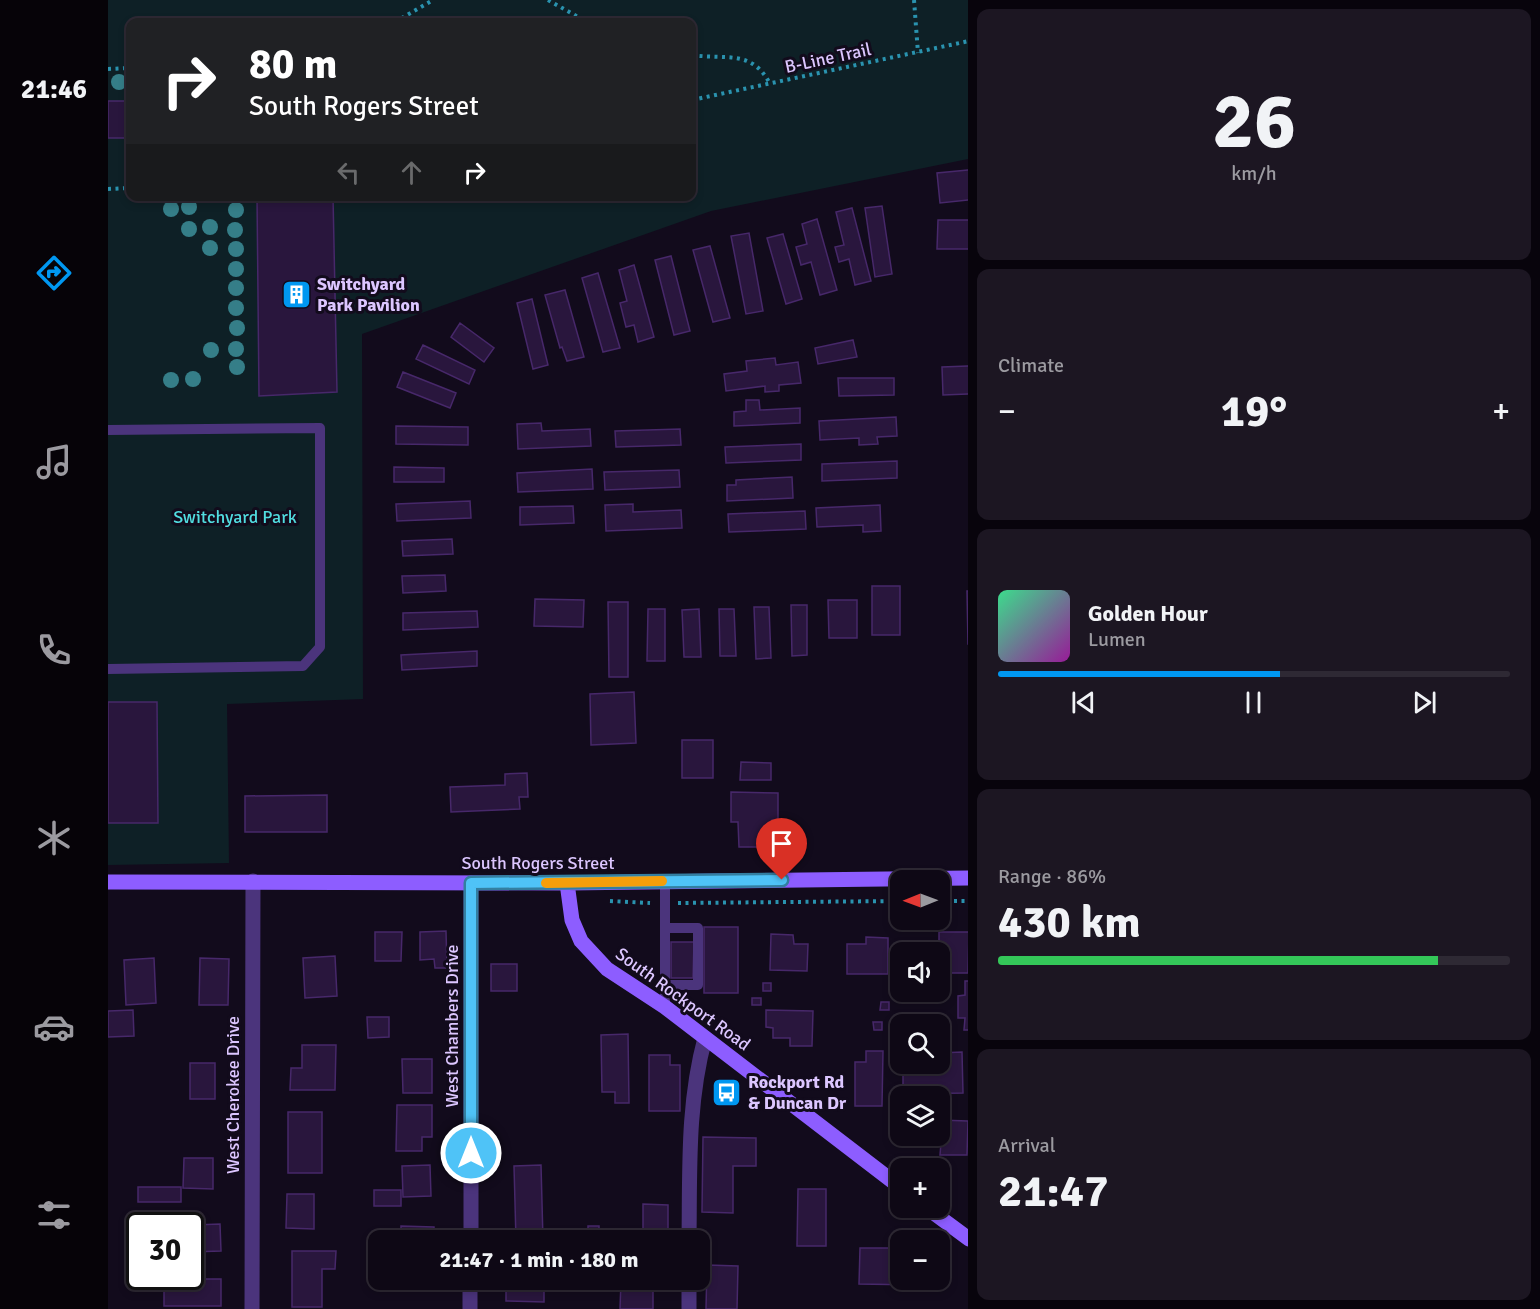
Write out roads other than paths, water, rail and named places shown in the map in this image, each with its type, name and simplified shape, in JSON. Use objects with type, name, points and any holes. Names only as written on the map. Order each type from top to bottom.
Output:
[{"type":"street","name":"South Rogers Street","points":[[108,882],[567,883],[968,878]]},
{"type":"street","name":"West Cherokee Drive","points":[[252,1309],[253,881]]},
{"type":"street","name":"West Chambers Drive","points":[[471,883],[471,1230]]},
{"type":"street","name":"South Rockport Road","points":[[567,883],[572,920],[590,953],[607,969],[665,1007],[890,1179]]},
{"type":"street","points":[[689,1230],[691,1121],[696,1070],[705,1038]]},
{"type":"street","points":[[941,1218],[968,1238]]},
{"type":"street","points":[[470,1290],[470,1309]]},
{"type":"street","points":[[689,1290],[689,1309]]},
{"type":"lane","points":[[108,430],[320,428],[320,647],[303,666],[108,669]]},
{"type":"lane","points":[[665,881],[665,1007]]},
{"type":"lane","points":[[665,928],[698,928],[698,985],[666,985]]},
{"type":"place","name":"Switchyard Park Pavilion","points":[[296,294]]},
{"type":"place","name":"Rockport Rd & Duncan Dr","points":[[727,1092]]},
{"type":"park label","name":"Switchyard Park","points":[[235,517]]}]
